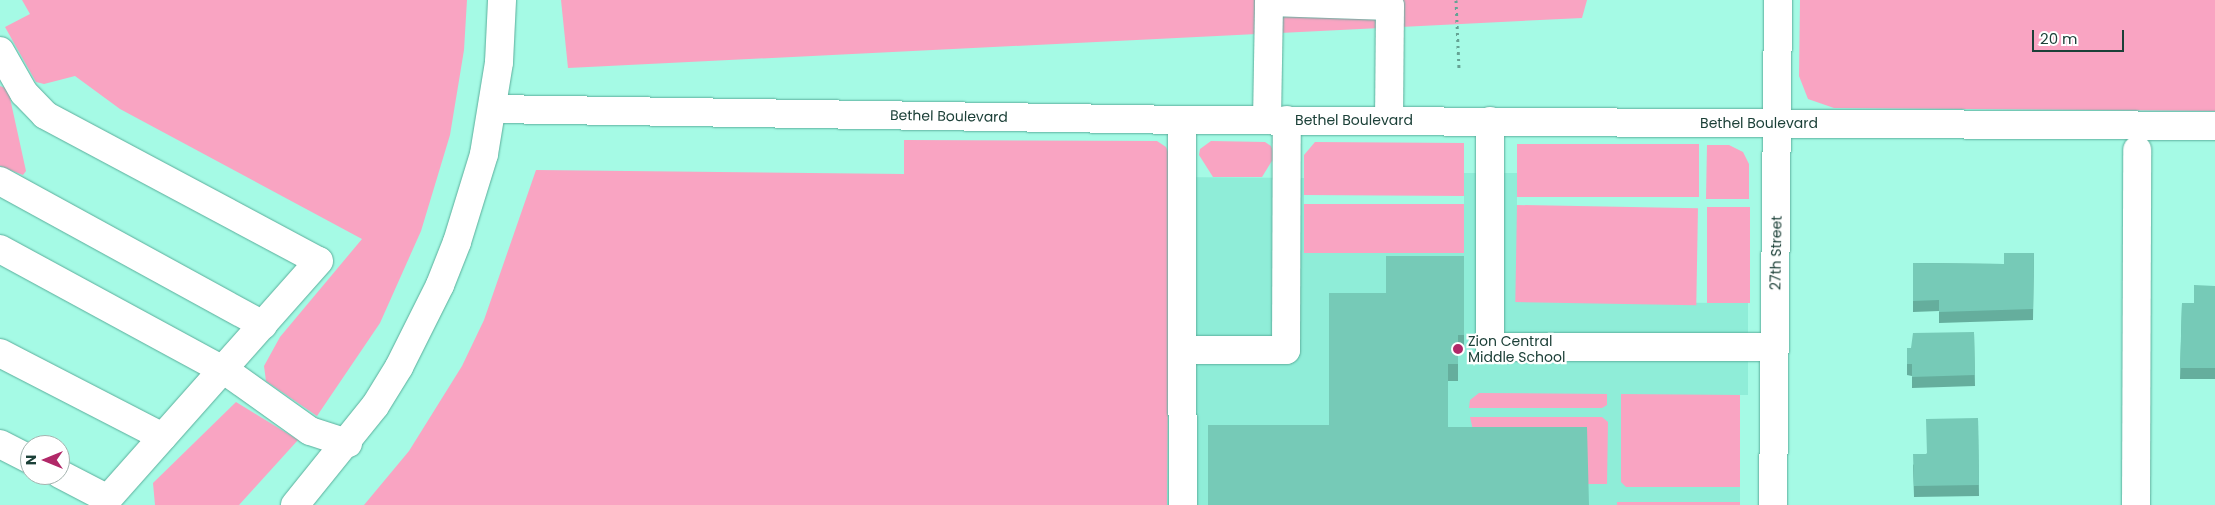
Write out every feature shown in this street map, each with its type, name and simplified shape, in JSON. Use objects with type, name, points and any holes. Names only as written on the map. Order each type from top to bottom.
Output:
[{"type":"street","points":[[295,505],[348,443],[399,367],[440,285],[472,198],[492,109],[502,0]]},
{"type":"street","name":"27th Street","points":[[1773,505],[1778,0]]},
{"type":"street","points":[[1183,350],[1286,350],[1277,120],[1269,2],[1390,6],[1389,120]]},
{"type":"street","points":[[0,51],[24,93],[45,115],[319,261],[163,437],[114,502],[70,479]]},
{"type":"street","name":"Bethel Boulevard","points":[[492,109],[1182,120],[2215,126]]},
{"type":"street","points":[[1182,120],[1183,505]]},
{"type":"street","points":[[1490,121],[1490,347],[1775,347]]},
{"type":"street","points":[[2136,505],[2137,150]]},
{"type":"street","points":[[0,182],[263,325]]},
{"type":"street","points":[[0,249],[223,370],[310,431],[348,443]]},
{"type":"street","points":[[0,353],[163,437]]},
{"type":"street","points":[[0,444],[20,454]]},
{"type":"path","points":[[1456,0],[1459,68]]},
{"type":"shaded area","points":[[22,0],[467,0],[464,50],[450,135],[421,231],[380,323],[317,416],[266,381],[264,366],[280,337],[362,239],[120,109],[75,76],[44,84],[36,82],[5,27],[30,14]]},
{"type":"shaded area","points":[[561,0],[1587,0],[1582,18],[568,68]]},
{"type":"shaded area","points":[[1800,0],[2215,0],[2215,111],[1834,108],[1808,99],[1799,76]]},
{"type":"shaded area","points":[[0,86],[8,89],[26,171],[23,175],[0,166]]},
{"type":"shaded area","points":[[904,140],[1157,141],[1166,147],[1170,156],[1167,505],[364,505],[409,451],[462,366],[484,320],[536,170],[904,174]]},
{"type":"shaded area","points":[[1211,141],[1265,142],[1271,146],[1275,156],[1262,177],[1213,177],[1199,155],[1200,149]]},
{"type":"shaded area","points":[[1315,142],[1464,143],[1464,196],[1304,195],[1304,155]]},
{"type":"shaded area","points":[[1517,144],[1699,144],[1699,197],[1517,197]]},
{"type":"shaded area","points":[[1707,145],[1729,145],[1743,152],[1749,164],[1749,199],[1706,199]]},
{"type":"shaded area","name":"Zion Central Middle School","points":[[1464,173],[1517,173],[1517,302],[1748,303],[1748,395],[1740,395],[1740,505],[1167,505],[1169,177],[1304,178],[1304,253],[1464,253]]},
{"type":"shaded area","points":[[1304,204],[1464,204],[1464,253],[1304,253]]},
{"type":"shaded area","points":[[1517,205],[1698,208],[1696,305],[1515,302]]},
{"type":"shaded area","points":[[1707,207],[1750,207],[1750,303],[1707,303]]},
{"type":"shaded area","points":[[1479,393],[1607,394],[1607,405],[1602,408],[1469,408],[1470,400]]},
{"type":"shaded area","points":[[1621,394],[1740,395],[1740,487],[1626,487],[1621,482]]},
{"type":"shaded area","points":[[236,402],[298,440],[239,505],[155,505],[153,483]]},
{"type":"shaded area","points":[[1470,417],[1602,417],[1608,422],[1607,484],[1587,484],[1473,430]]},
{"type":"shaded area","points":[[1617,502],[1740,502],[1740,505],[1617,505]]},
{"type":"building","points":[[2004,253],[2034,253],[2033,309],[1939,312],[1939,300],[1913,301],[1913,263],[2004,264]]},
{"type":"building","points":[[1386,256],[1464,256],[1464,335],[1458,335],[1458,364],[1448,364],[1448,427],[1587,427],[1589,505],[1208,505],[1208,425],[1329,425],[1329,293],[1386,293]]},
{"type":"building","points":[[2194,285],[2215,286],[2215,368],[2180,368],[2182,303],[2194,303]]},
{"type":"building","points":[[1974,332],[1975,375],[1912,377],[1912,364],[1907,364],[1907,348],[1911,348],[1913,333]]},
{"type":"building","points":[[1978,418],[1979,485],[1914,486],[1913,454],[1927,454],[1926,419]]},
{"type":"place","name":"Zion Central Middle School","points":[[1458,349]]}]
